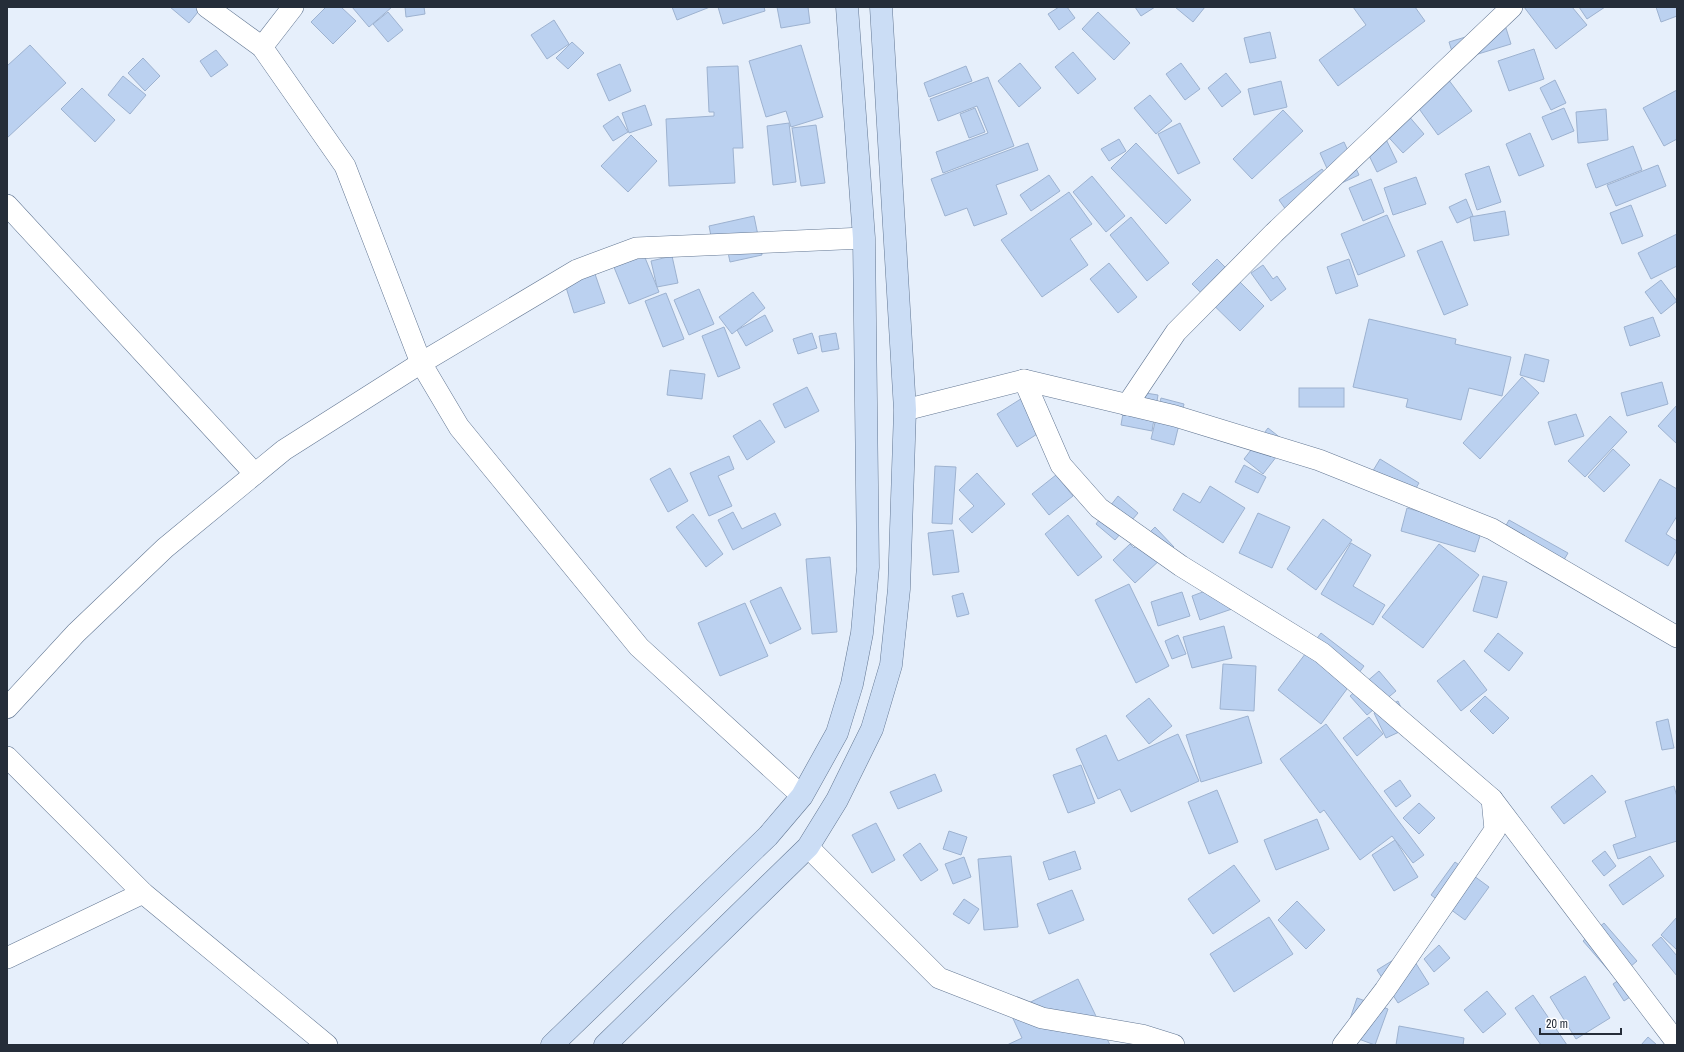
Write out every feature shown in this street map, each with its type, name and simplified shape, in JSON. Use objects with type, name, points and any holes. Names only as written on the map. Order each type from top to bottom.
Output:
[{"type":"street","points":[[207,7],[262,47],[345,166],[420,364],[459,427],[639,647],[802,796]]},
{"type":"street","points":[[262,47],[293,7]]},
{"type":"street","points":[[552,1045],[768,836],[802,796],[837,733],[852,684],[862,633],[868,567],[864,238],[847,7]]},
{"type":"street","points":[[605,1045],[808,847],[837,800],[872,729],[891,665],[899,589],[905,410],[881,7]]},
{"type":"street","points":[[1128,404],[1176,332],[1274,233],[1512,7]]},
{"type":"street","points":[[7,205],[255,474]]},
{"type":"street","points":[[7,708],[76,633],[165,548],[284,450],[420,364],[577,270],[636,248],[864,238]]},
{"type":"street","points":[[905,410],[1024,380],[1174,416],[1319,460],[1492,529],[1677,637]]},
{"type":"street","points":[[1024,380],[1061,465],[1099,508],[1181,566],[1322,653],[1492,799],[1677,1043]]},
{"type":"street","points":[[7,757],[143,893],[327,1045]]},
{"type":"street","points":[[1343,1045],[1385,990],[1495,830],[1492,799]]},
{"type":"street","points":[[808,847],[939,978],[1042,1018],[1142,1035],[1174,1045]]},
{"type":"street","points":[[7,958],[143,893]]},
{"type":"building","points":[[170,7],[202,7],[189,23]]},
{"type":"building","points":[[326,7],[341,7],[356,21],[333,44],[311,22]]},
{"type":"building","points":[[352,7],[392,7],[369,27]]},
{"type":"building","points":[[405,7],[424,7],[425,14],[406,17]]},
{"type":"building","points":[[672,7],[710,7],[677,20]]},
{"type":"building","points":[[718,7],[764,7],[765,11],[723,24]]},
{"type":"building","points":[[777,7],[808,7],[810,23],[781,28]]},
{"type":"building","points":[[1059,7],[1067,7],[1075,18],[1059,30],[1048,14]]},
{"type":"building","points":[[1135,7],[1155,7],[1141,16]]},
{"type":"building","points":[[1175,7],[1205,7],[1193,22]]},
{"type":"building","points":[[1353,7],[1415,7],[1425,21],[1338,86],[1319,60],[1366,25]]},
{"type":"building","points":[[1524,7],[1572,7],[1587,25],[1556,49]]},
{"type":"building","points":[[1579,7],[1605,7],[1587,19]]},
{"type":"building","points":[[1656,7],[1677,7],[1677,16],[1661,22]]},
{"type":"building","points":[[388,12],[403,30],[388,42],[373,24]]},
{"type":"building","points":[[1098,12],[1130,43],[1114,60],[1082,29]]},
{"type":"building","points":[[554,20],[569,44],[547,59],[531,35]]},
{"type":"building","points":[[1505,25],[1511,44],[1455,61],[1449,42]]},
{"type":"building","points":[[1270,32],[1276,58],[1250,63],[1244,38]]},
{"type":"building","points":[[572,42],[584,53],[568,69],[556,58]]},
{"type":"building","points":[[30,45],[66,83],[7,138],[7,66]]},
{"type":"building","points":[[801,45],[823,117],[791,127],[786,111],[766,117],[749,61]]},
{"type":"building","points":[[1534,49],[1544,79],[1509,91],[1498,61]]},
{"type":"building","points":[[216,50],[228,65],[211,77],[200,61]]},
{"type":"building","points":[[1073,52],[1096,79],[1078,94],[1055,67]]},
{"type":"building","points":[[143,58],[160,76],[145,91],[128,73]]},
{"type":"building","points":[[1020,63],[1041,88],[1019,107],[998,81]]},
{"type":"building","points":[[1181,63],[1200,89],[1185,100],[1166,74]]},
{"type":"building","points":[[620,64],[631,91],[609,101],[597,74]]},
{"type":"building","points":[[738,66],[743,148],[733,148],[735,183],[669,186],[666,119],[714,116],[714,112],[709,112],[707,67]]},
{"type":"building","points":[[966,66],[972,81],[929,97],[924,83]]},
{"type":"building","points":[[1226,73],[1241,92],[1222,107],[1208,88]]},
{"type":"building","points":[[1445,75],[1472,111],[1438,135],[1412,99]]},
{"type":"building","points":[[123,76],[146,95],[130,114],[108,95]]},
{"type":"building","points":[[988,77],[1014,146],[943,173],[936,152],[988,133],[977,106],[938,121],[930,99]]},
{"type":"building","points":[[1555,80],[1566,103],[1551,110],[1540,88]]},
{"type":"building","points":[[1281,81],[1287,107],[1254,115],[1248,89]]},
{"type":"building","points":[[82,88],[115,120],[95,142],[61,109]]},
{"type":"building","points":[[1677,90],[1677,139],[1664,146],[1643,108]]},
{"type":"building","points":[[1150,95],[1172,121],[1156,134],[1134,108]]},
{"type":"building","points":[[645,105],[652,125],[629,133],[622,113]]},
{"type":"building","points":[[975,108],[985,132],[969,138],[960,114]]},
{"type":"building","points":[[1402,108],[1424,134],[1403,153],[1380,128]]},
{"type":"building","points":[[1564,108],[1574,131],[1552,140],[1542,117]]},
{"type":"building","points":[[1606,109],[1608,140],[1578,143],[1576,112]]},
{"type":"building","points":[[1283,110],[1303,131],[1252,179],[1233,159]]},
{"type":"building","points":[[618,116],[628,132],[613,141],[603,126]]},
{"type":"building","points":[[789,123],[796,182],[773,185],[767,126]]},
{"type":"building","points":[[1180,123],[1200,163],[1178,174],[1158,134]]},
{"type":"building","points":[[816,125],[825,183],[801,186],[792,128]]},
{"type":"building","points":[[1382,131],[1397,162],[1377,172],[1362,141]]},
{"type":"building","points":[[1530,133],[1544,166],[1519,176],[1506,144]]},
{"type":"building","points":[[631,135],[657,161],[628,192],[601,166]]},
{"type":"building","points":[[1119,139],[1126,151],[1109,161],[1101,149]]},
{"type":"building","points":[[1344,142],[1359,175],[1335,186],[1320,153]]},
{"type":"building","points":[[1028,143],[1038,170],[996,185],[1007,214],[974,226],[967,208],[945,216],[931,179]]},
{"type":"building","points":[[1136,143],[1191,200],[1166,224],[1111,168]]},
{"type":"building","points":[[1633,146],[1642,170],[1596,188],[1587,164]]},
{"type":"building","points":[[1658,165],[1666,186],[1616,206],[1607,185]]},
{"type":"building","points":[[1489,166],[1501,202],[1477,210],[1465,174]]},
{"type":"building","points":[[1322,169],[1334,186],[1291,217],[1279,200]]},
{"type":"building","points":[[1049,175],[1060,191],[1031,211],[1020,195]]},
{"type":"building","points":[[1092,176],[1125,216],[1106,232],[1073,192]]},
{"type":"building","points":[[1416,177],[1426,204],[1393,215],[1384,188]]},
{"type":"building","points":[[1371,179],[1384,212],[1363,221],[1349,188]]},
{"type":"building","points":[[1069,192],[1092,224],[1070,239],[1088,265],[1042,297],[1001,240]]},
{"type":"building","points":[[1466,199],[1473,216],[1457,223],[1449,207]]},
{"type":"building","points":[[1631,205],[1643,236],[1622,244],[1610,213]]},
{"type":"building","points":[[1505,211],[1509,235],[1474,241],[1470,217]]},
{"type":"building","points":[[1387,215],[1405,256],[1358,275],[1341,234]]},
{"type":"building","points":[[754,216],[762,255],[730,262],[726,243],[713,246],[709,226]]},
{"type":"building","points":[[1131,217],[1169,263],[1147,281],[1110,235]]},
{"type":"building","points":[[1677,234],[1677,266],[1651,279],[1638,253]]},
{"type":"building","points":[[1442,241],[1468,305],[1444,315],[1417,251]]},
{"type":"building","points":[[639,243],[659,292],[629,304],[609,255]]},
{"type":"building","points":[[672,256],[678,283],[657,287],[651,261]]},
{"type":"building","points":[[1217,259],[1264,306],[1240,331],[1192,284]]},
{"type":"building","points":[[1349,259],[1358,286],[1336,294],[1327,267]]},
{"type":"building","points":[[1109,263],[1137,297],[1118,313],[1090,279]]},
{"type":"building","points":[[1263,265],[1273,279],[1277,276],[1286,289],[1271,301],[1251,273]]},
{"type":"building","points":[[595,274],[605,303],[574,313],[565,284]]},
{"type":"building","points":[[1661,280],[1677,301],[1661,314],[1645,292]]},
{"type":"building","points":[[699,289],[714,324],[689,335],[674,300]]},
{"type":"building","points":[[753,292],[765,308],[732,334],[719,317]]},
{"type":"building","points":[[666,293],[684,339],[663,347],[645,301]]},
{"type":"building","points":[[765,315],[773,331],[746,346],[737,330]]},
{"type":"building","points":[[1653,317],[1660,336],[1630,346],[1624,327]]},
{"type":"building","points":[[1369,319],[1456,339],[1455,344],[1511,357],[1502,396],[1469,388],[1461,420],[1406,407],[1408,399],[1353,387]]},
{"type":"building","points":[[724,327],[740,368],[718,377],[702,336]]},
{"type":"building","points":[[812,333],[817,348],[798,354],[793,339]]},
{"type":"building","points":[[836,333],[839,349],[822,352],[819,336]]},
{"type":"building","points":[[1525,354],[1549,360],[1544,382],[1520,375]]},
{"type":"building","points":[[670,370],[705,374],[702,399],[667,395]]},
{"type":"building","points":[[1522,377],[1539,393],[1480,459],[1463,443]]},
{"type":"building","points":[[1662,382],[1668,404],[1627,416],[1621,393]]},
{"type":"building","points":[[807,387],[819,411],[785,428],[773,404]]},
{"type":"building","points":[[1299,388],[1344,388],[1344,407],[1299,407]]},
{"type":"building","points":[[1127,390],[1158,395],[1152,431],[1121,425]]},
{"type":"building","points":[[1027,395],[1048,427],[1017,447],[997,414]]},
{"type":"building","points":[[1161,398],[1184,404],[1174,445],[1151,439]]},
{"type":"building","points":[[1677,405],[1677,444],[1658,426]]},
{"type":"building","points":[[1576,414],[1584,436],[1555,445],[1548,422]]},
{"type":"building","points":[[1610,416],[1627,432],[1585,477],[1568,461]]},
{"type":"building","points":[[760,420],[775,442],[747,460],[733,436]]},
{"type":"building","points":[[1268,428],[1287,443],[1263,474],[1244,459]]},
{"type":"building","points":[[1613,449],[1630,465],[1604,492],[1588,477]]},
{"type":"building","points":[[729,456],[734,469],[718,476],[732,506],[709,516],[690,473]]},
{"type":"building","points":[[1380,459],[1419,483],[1407,503],[1368,479]]},
{"type":"building","points":[[1244,465],[1266,477],[1258,493],[1235,482]]},
{"type":"building","points":[[935,466],[956,467],[952,524],[932,523]]},
{"type":"building","points":[[670,468],[688,501],[668,512],[650,479]]},
{"type":"building","points":[[977,473],[1005,504],[972,533],[959,519],[974,506],[959,490]]},
{"type":"building","points":[[1056,475],[1073,496],[1049,515],[1032,494]]},
{"type":"building","points":[[1660,479],[1677,489],[1677,516],[1666,534],[1677,541],[1677,550],[1668,566],[1625,541]]},
{"type":"building","points":[[1210,486],[1245,508],[1223,543],[1173,510],[1183,493],[1200,503]]},
{"type":"building","points":[[1118,496],[1138,513],[1115,540],[1096,524]]},
{"type":"building","points":[[1407,508],[1482,529],[1475,552],[1401,531]]},
{"type":"building","points":[[733,512],[742,529],[775,513],[781,525],[733,550],[718,520]]},
{"type":"building","points":[[1258,513],[1290,527],[1272,568],[1239,553]]},
{"type":"building","points":[[693,514],[723,554],[706,567],[676,527]]},
{"type":"building","points":[[1068,515],[1102,557],[1078,576],[1045,534]]},
{"type":"building","points":[[1323,519],[1352,540],[1316,590],[1287,569]]},
{"type":"building","points":[[1509,520],[1568,553],[1555,575],[1497,542]]},
{"type":"building","points":[[1155,527],[1174,547],[1135,583],[1113,560],[1130,544],[1134,548]]},
{"type":"building","points":[[953,530],[959,572],[933,575],[928,533]]},
{"type":"building","points":[[1351,543],[1371,555],[1353,586],[1385,605],[1373,625],[1321,594]]},
{"type":"building","points":[[1439,544],[1479,575],[1423,648],[1382,617]]},
{"type":"building","points":[[830,557],[837,632],[812,634],[806,559]]},
{"type":"building","points":[[1483,576],[1507,582],[1497,618],[1473,611]]},
{"type":"building","points":[[1129,584],[1169,666],[1136,683],[1095,600]]},
{"type":"building","points":[[1224,584],[1232,609],[1200,620],[1192,596]]},
{"type":"building","points":[[781,587],[801,629],[770,644],[750,601]]},
{"type":"building","points":[[1182,592],[1190,616],[1158,626],[1151,602]]},
{"type":"building","points":[[963,593],[969,614],[957,617],[952,596]]},
{"type":"building","points":[[745,603],[768,656],[720,676],[698,623]]},
{"type":"building","points":[[1224,626],[1232,658],[1192,668],[1183,637]]},
{"type":"building","points":[[1321,633],[1364,666],[1321,724],[1278,690]]},
{"type":"building","points":[[1498,633],[1523,653],[1509,671],[1484,651]]},
{"type":"building","points":[[1178,635],[1186,654],[1172,659],[1165,641]]},
{"type":"building","points":[[1464,660],[1487,690],[1461,711],[1437,681]]},
{"type":"building","points":[[1223,664],[1256,666],[1254,711],[1220,709]]},
{"type":"building","points":[[1379,671],[1396,691],[1367,715],[1350,696]]},
{"type":"building","points":[[1485,696],[1509,718],[1493,734],[1470,711]]},
{"type":"building","points":[[1149,698],[1172,726],[1149,744],[1126,716]]},
{"type":"building","points":[[1398,701],[1410,727],[1386,738],[1374,713]]},
{"type":"building","points":[[1248,716],[1262,763],[1201,782],[1186,735]]},
{"type":"building","points":[[1369,717],[1383,734],[1357,756],[1343,738]]},
{"type":"building","points":[[1668,719],[1674,748],[1662,750],[1656,722]]},
{"type":"building","points":[[1326,724],[1424,855],[1413,863],[1392,836],[1360,860],[1324,810],[1320,813],[1280,759]]},
{"type":"building","points":[[1178,734],[1199,781],[1131,812],[1120,789],[1098,799],[1076,749],[1106,735],[1118,761]]},
{"type":"building","points":[[1081,765],[1095,803],[1068,813],[1053,775]]},
{"type":"building","points":[[935,774],[942,791],[898,809],[890,792]]},
{"type":"building","points":[[1592,775],[1606,792],[1564,824],[1551,807]]},
{"type":"building","points":[[1400,780],[1411,796],[1396,807],[1384,791]]},
{"type":"building","points":[[1674,786],[1677,797],[1677,841],[1618,859],[1613,845],[1636,837],[1625,801]]},
{"type":"building","points":[[1217,790],[1238,842],[1209,854],[1188,802]]},
{"type":"building","points":[[1419,803],[1435,818],[1419,834],[1403,818]]},
{"type":"building","points":[[1317,819],[1329,849],[1276,870],[1264,840]]},
{"type":"building","points":[[876,823],[895,860],[872,873],[852,835]]},
{"type":"building","points":[[949,831],[967,837],[961,855],[943,849]]},
{"type":"building","points":[[1395,840],[1418,877],[1394,891],[1372,855]]},
{"type":"building","points":[[920,843],[938,870],[921,881],[903,855]]},
{"type":"building","points":[[1075,851],[1081,869],[1049,880],[1043,862]]},
{"type":"building","points":[[1605,851],[1616,866],[1604,876],[1592,861]]},
{"type":"building","points":[[1011,856],[1018,927],[984,930],[978,859]]},
{"type":"building","points":[[1650,856],[1664,876],[1623,905],[1609,885]]},
{"type":"building","points":[[964,857],[971,877],[953,884],[945,864]]},
{"type":"building","points":[[1455,862],[1489,887],[1465,920],[1431,895]]},
{"type":"building","points":[[1234,865],[1260,901],[1213,934],[1188,899]]},
{"type":"building","points":[[1072,890],[1084,920],[1049,934],[1037,904]]},
{"type":"building","points":[[964,899],[979,909],[969,924],[953,914]]},
{"type":"building","points":[[1297,901],[1325,930],[1306,949],[1278,920]]},
{"type":"building","points":[[1269,917],[1293,954],[1234,992],[1210,954]]},
{"type":"building","points":[[1677,917],[1677,950],[1661,935]]},
{"type":"building","points":[[1604,923],[1637,961],[1616,979],[1583,941]]},
{"type":"building","points":[[1661,937],[1677,956],[1677,976],[1652,945]]},
{"type":"building","points":[[1439,945],[1450,958],[1434,972],[1424,959]]},
{"type":"building","points":[[1408,951],[1429,984],[1398,1003],[1377,970]]},
{"type":"building","points":[[1634,970],[1645,987],[1624,1001],[1613,984]]},
{"type":"building","points":[[1585,976],[1610,1018],[1576,1039],[1550,997]]},
{"type":"building","points":[[1078,979],[1110,1045],[1007,1045],[1022,1038],[1010,1012]]},
{"type":"building","points":[[1487,991],[1506,1014],[1483,1033],[1464,1010]]},
{"type":"building","points":[[1533,995],[1567,1045],[1541,1045],[1515,1008]]},
{"type":"building","points":[[1357,998],[1388,1009],[1375,1045],[1345,1034]]},
{"type":"building","points":[[1399,1026],[1464,1038],[1463,1045],[1396,1045]]},
{"type":"building","points":[[1648,1037],[1657,1045],[1641,1045]]}]
